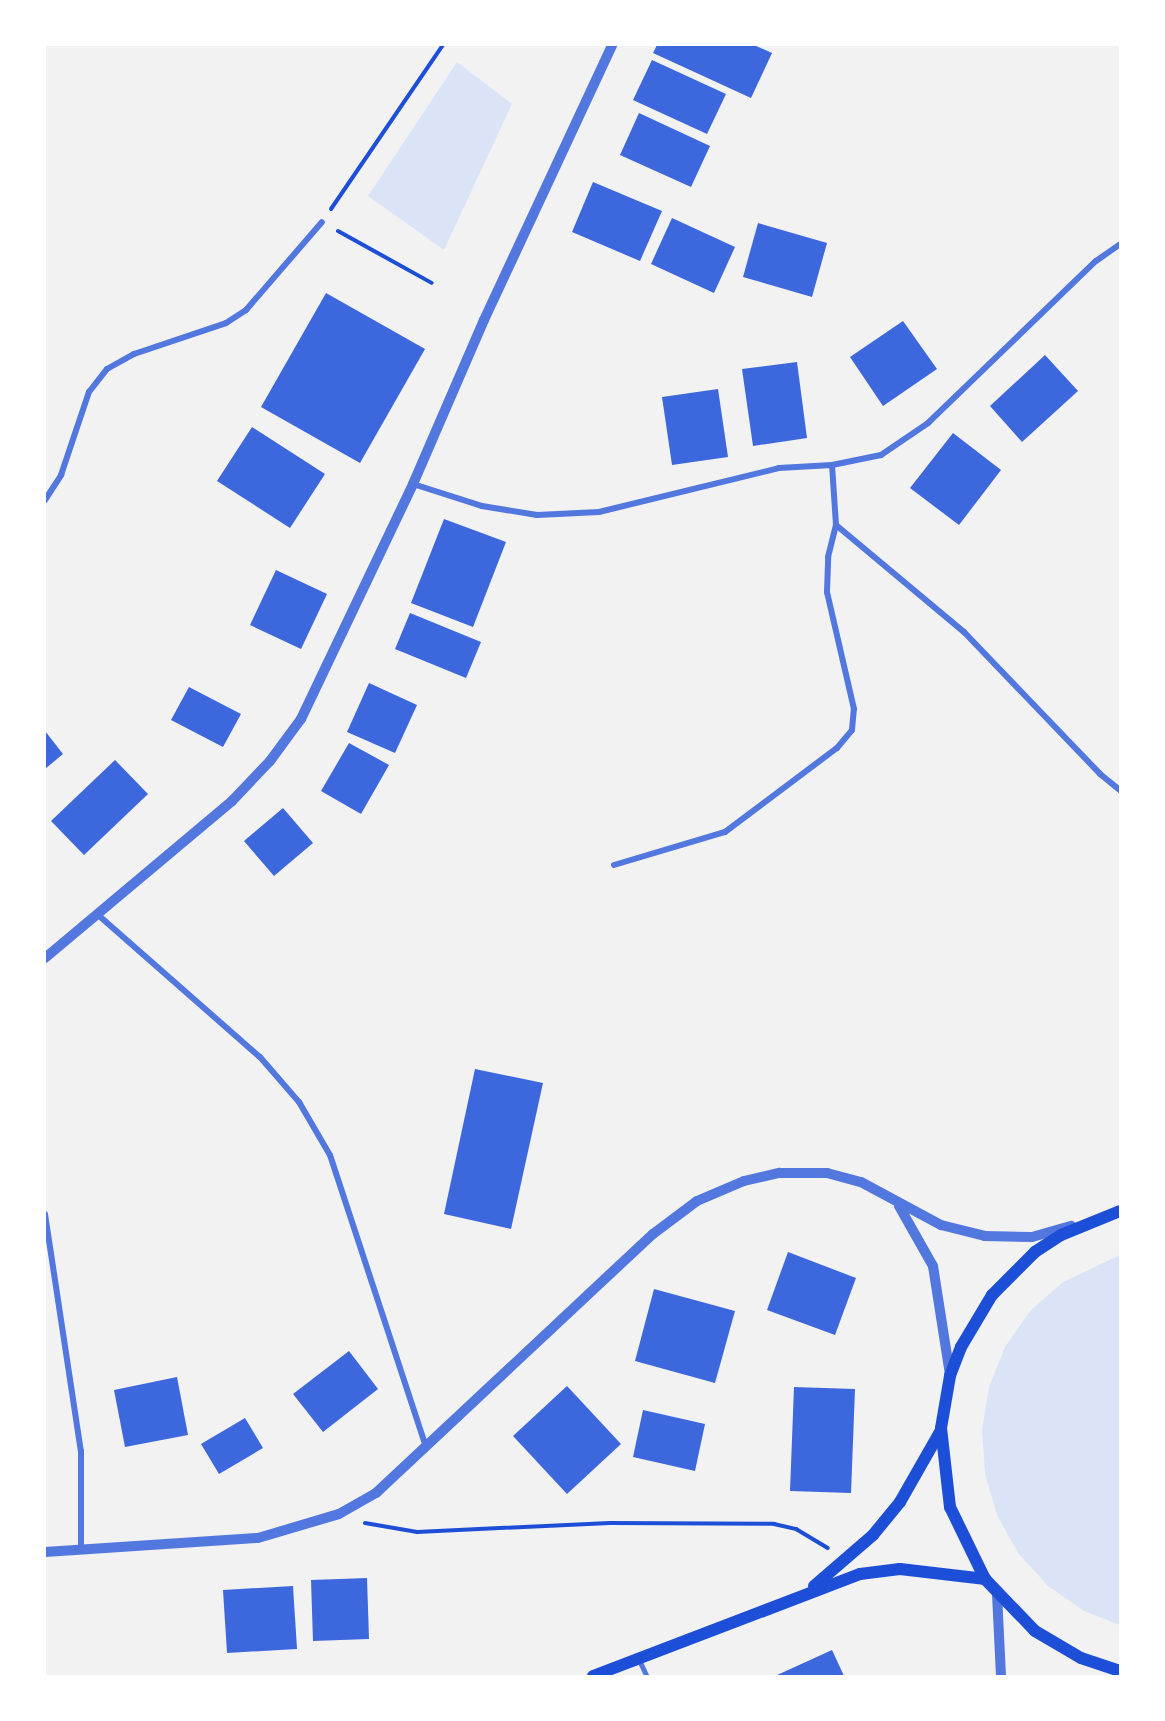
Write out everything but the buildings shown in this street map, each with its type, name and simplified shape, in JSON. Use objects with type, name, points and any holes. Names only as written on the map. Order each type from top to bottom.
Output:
[{"type":"main road","points":[[1120,1211],[1088,1222],[1035,1252],[992,1294],[974,1320],[950,1376],[941,1428],[950,1507],[985,1579],[1035,1631],[1058,1646],[1120,1671]]},
{"type":"main road","points":[[810,1590],[842,1562],[900,1502],[941,1428]]},
{"type":"main road","points":[[593,1676],[810,1590],[860,1574],[900,1569],[985,1579]]},
{"type":"street","points":[[45,958],[232,801],[270,761],[301,719],[413,484],[484,320],[612,45]]},
{"type":"street","points":[[45,500],[65,464],[89,393],[107,369],[144,350],[226,323],[246,310],[322,222]]},
{"type":"street","points":[[413,484],[482,506],[537,515],[599,512],[769,470],[832,465],[881,455],[928,423],[1096,261],[1120,244]]},
{"type":"street","points":[[614,865],[725,832],[837,748],[852,730],[854,709],[827,592],[828,557],[836,525],[832,465]]},
{"type":"street","points":[[836,525],[964,632],[1100,774],[1120,790]]},
{"type":"street","points":[[97,914],[260,1057],[299,1102],[330,1155],[427,1448]]},
{"type":"street","points":[[45,1552],[81,1552],[258,1538],[339,1514],[376,1493],[427,1448],[653,1234],[697,1201],[744,1181],[808,1171],[861,1182],[899,1206],[957,1231],[985,1236],[1032,1237],[1088,1222]]},
{"type":"street","points":[[899,1206],[933,1266],[950,1376]]},
{"type":"street","points":[[45,1214],[81,1451],[81,1552]]},
{"type":"street","points":[[997,1594],[1001,1676]]},
{"type":"lane","points":[[639,1658],[647,1676]]},
{"type":"path","points":[[432,283],[322,222],[443,45]]},
{"type":"path","points":[[339,1514],[417,1532],[610,1523],[774,1524],[819,1539],[842,1562]]},
{"type":"shaded area","points":[[457,62],[512,104],[444,250],[368,196]]},
{"type":"shaded area","points":[[1120,1255],[1120,1625],[1084,1611],[1048,1586],[1018,1553],[997,1515],[985,1474],[982,1430],[989,1387],[1005,1347],[1030,1311],[1063,1282]]}]
